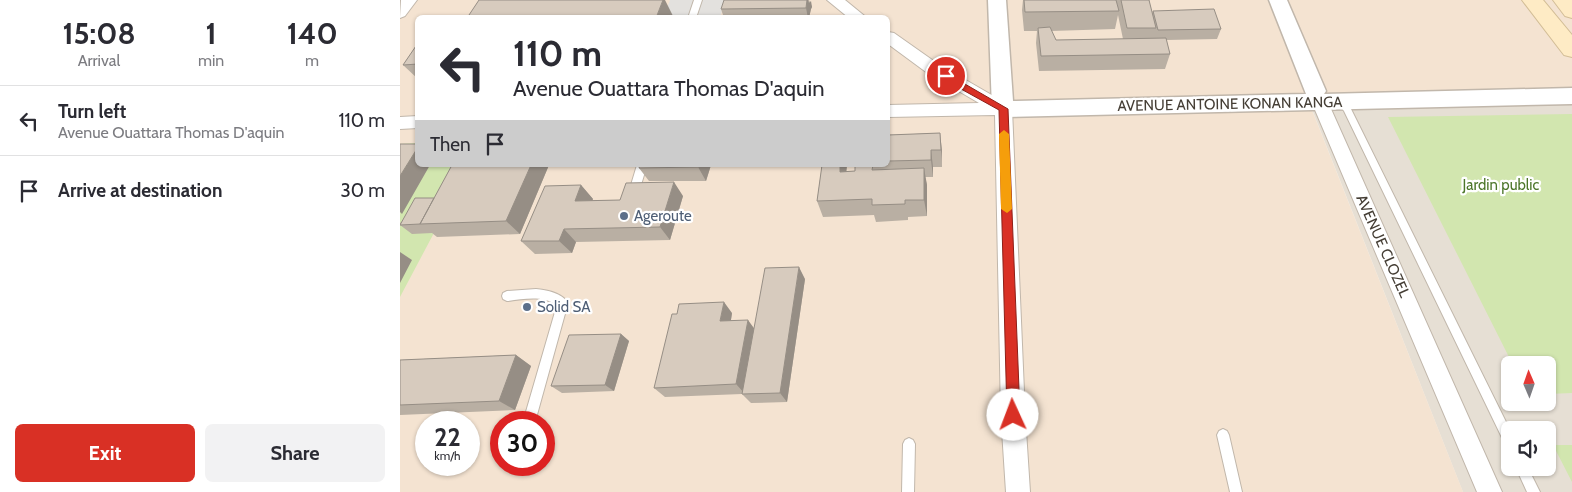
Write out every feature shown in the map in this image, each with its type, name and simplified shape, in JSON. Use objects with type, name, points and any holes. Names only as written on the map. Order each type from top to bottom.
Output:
[{"type":"main road","points":[[1532,0],[1572,50]]},
{"type":"main road","points":[[1563,0],[1572,10]]},
{"type":"street","points":[[400,13],[410,0]]},
{"type":"street","points":[[835,0],[856,15]]},
{"type":"street","points":[[997,0],[1018,492]]},
{"type":"street","name":"AVENUE CLOZEL","points":[[1278,0],[1317,97],[1490,492]]},
{"type":"street","points":[[890,43],[1003,109]]},
{"type":"street","name":"AVENUE ANTOINE KONAN KANGA","points":[[890,111],[1003,109],[1317,97],[1342,102],[1572,96]]},
{"type":"street","points":[[400,123],[415,122]]},
{"type":"lane","points":[[693,15],[698,0]]},
{"type":"lane","points":[[1342,102],[1501,424]]},
{"type":"lane","points":[[636,185],[641,167]]},
{"type":"lane","points":[[507,296],[542,294],[555,297],[563,303],[532,411]]},
{"type":"lane","points":[[1224,435],[1236,492]]},
{"type":"lane","points":[[908,492],[909,444]]},
{"type":"lane","points":[[1526,476],[1534,492]]},
{"type":"shaded area","points":[[400,0],[1572,0],[1572,90],[1308,100],[1463,492],[400,492]]},
{"type":"shaded area","points":[[670,0],[726,0],[721,15],[664,15]]},
{"type":"shaded area","points":[[1572,90],[1572,492],[1463,492],[1308,99]]},
{"type":"green space","name":"Jardin public","points":[[1572,114],[1572,393],[1556,394],[1556,356],[1508,356],[1388,117]]},
{"type":"green space","points":[[415,143],[415,167],[469,167],[400,297],[400,144]]},
{"type":"green space","points":[[1556,445],[1572,445],[1572,482],[1556,451]]},
{"type":"building","points":[[479,0],[663,0],[657,15],[469,15]]},
{"type":"building","points":[[724,0],[807,0],[806,8],[721,9]]},
{"type":"building","points":[[1024,0],[1116,0],[1119,11],[1025,12]]},
{"type":"building","points":[[1121,0],[1149,0],[1156,28],[1127,28]]},
{"type":"building","points":[[1214,9],[1221,29],[1158,30],[1153,11]]},
{"type":"building","points":[[1050,27],[1056,40],[1166,38],[1170,54],[1041,56],[1038,28]]},
{"type":"building","points":[[415,47],[415,64],[403,65]]},
{"type":"building","points":[[940,133],[941,150],[931,150],[931,160],[890,161],[890,135]]},
{"type":"building","points":[[400,144],[415,144],[415,152],[400,176]]},
{"type":"building","points":[[451,167],[530,167],[506,221],[420,224]]},
{"type":"building","points":[[639,167],[698,167],[639,168]]},
{"type":"building","points":[[822,167],[840,167],[840,172],[855,171],[855,167],[873,167],[872,170],[924,168],[924,200],[905,200],[905,204],[872,205],[872,199],[817,201]]},
{"type":"building","points":[[674,182],[660,227],[564,229],[559,241],[521,241],[545,186],[581,185],[575,201],[620,200],[626,183]]},
{"type":"building","points":[[415,198],[434,198],[420,224],[400,225]]},
{"type":"building","points":[[799,267],[780,393],[742,394],[765,268]]},
{"type":"building","points":[[724,302],[720,321],[748,320],[736,384],[654,388],[672,314],[677,314],[679,304]]},
{"type":"building","points":[[621,334],[605,385],[551,386],[569,335]]},
{"type":"building","points":[[516,355],[499,401],[400,405],[400,360]]},
{"type":"slow traffic","points":[[1004,134],[1007,209]]},
{"type":"place","name":"Ageroute","points":[[624,216]]},
{"type":"place","name":"Solid SA","points":[[527,307]]},
{"type":"route","points":[[946,76],[1003,109],[1013,415]]}]
